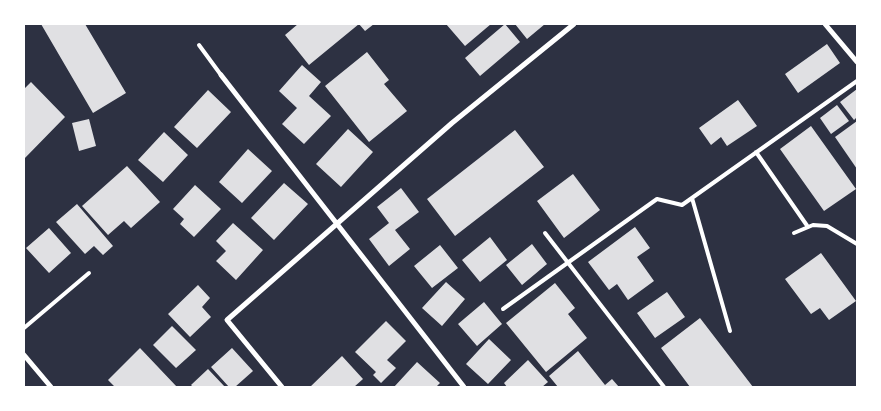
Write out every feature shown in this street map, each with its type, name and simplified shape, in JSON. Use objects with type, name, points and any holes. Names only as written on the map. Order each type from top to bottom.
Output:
[{"type":"street","points":[[282,387],[227,320],[452,123],[574,24]]},
{"type":"street","points":[[824,24],[857,62]]},
{"type":"street","points":[[221,75],[464,387]]},
{"type":"street","points":[[24,355],[51,387]]},
{"type":"lane","points":[[199,45],[221,75]]},
{"type":"lane","points":[[503,309],[657,199],[682,205],[857,81]]},
{"type":"lane","points":[[756,152],[808,227]]},
{"type":"lane","points":[[692,198],[730,331]]},
{"type":"lane","points":[[794,233],[813,225],[827,226],[857,244]]},
{"type":"lane","points":[[545,233],[664,387]]},
{"type":"lane","points":[[24,328],[90,273]]},
{"type":"building","points":[[41,24],[85,24],[126,93],[93,113]]},
{"type":"building","points":[[298,24],[359,24],[309,65],[285,35]]},
{"type":"building","points":[[359,24],[374,24],[365,31]]},
{"type":"building","points":[[446,24],[491,24],[465,46]]},
{"type":"building","points":[[505,24],[520,42],[480,76],[465,58]]},
{"type":"building","points":[[515,24],[545,24],[527,39]]},
{"type":"building","points":[[827,44],[840,63],[798,93],[785,74]]},
{"type":"building","points":[[367,52],[389,80],[384,84],[407,111],[369,142],[325,86]]},
{"type":"building","points":[[302,65],[321,82],[309,96],[331,116],[304,144],[282,124],[297,108],[279,91]]},
{"type":"building","points":[[31,82],[65,117],[24,159],[24,89]]},
{"type":"building","points":[[857,89],[857,117],[854,120],[840,102]]},
{"type":"building","points":[[208,90],[231,112],[197,148],[174,127]]},
{"type":"building","points":[[738,100],[757,126],[727,146],[721,137],[711,145],[699,128]]},
{"type":"building","points":[[837,105],[849,121],[831,134],[820,118]]},
{"type":"building","points":[[89,119],[96,146],[79,151],[72,123]]},
{"type":"building","points":[[857,121],[857,169],[835,137]]},
{"type":"building","points":[[811,126],[856,189],[824,211],[780,149]]},
{"type":"building","points":[[348,129],[373,152],[341,187],[316,164]]},
{"type":"building","points":[[515,130],[544,167],[455,236],[427,199]]},
{"type":"building","points":[[164,132],[188,155],[163,182],[138,160]]},
{"type":"building","points":[[248,149],[272,171],[242,203],[219,182]]},
{"type":"building","points":[[127,166],[160,202],[131,228],[124,221],[108,235],[82,206]]},
{"type":"building","points":[[573,174],[600,210],[564,238],[537,201]]},
{"type":"building","points":[[284,183],[308,204],[274,240],[251,218]]},
{"type":"building","points":[[195,185],[221,209],[194,237],[180,224],[184,219],[173,209]]},
{"type":"building","points":[[401,188],[419,212],[395,230],[410,249],[389,266],[369,239],[389,223],[377,207]]},
{"type":"building","points":[[77,204],[113,246],[103,255],[94,246],[85,254],[56,222]]},
{"type":"building","points":[[233,223],[263,250],[236,280],[216,261],[226,251],[216,241]]},
{"type":"building","points":[[635,227],[650,248],[637,257],[654,281],[628,300],[617,284],[609,290],[588,262]]},
{"type":"building","points":[[49,228],[71,253],[49,273],[26,248]]},
{"type":"building","points":[[490,237],[507,260],[480,282],[462,260]]},
{"type":"building","points":[[532,244],[547,264],[522,285],[506,265]]},
{"type":"building","points":[[440,245],[458,268],[432,288],[414,266]]},
{"type":"building","points":[[821,253],[856,301],[829,320],[820,308],[811,314],[785,279]]},
{"type":"building","points":[[446,282],[465,299],[442,326],[422,308]]},
{"type":"building","points":[[555,283],[575,308],[568,314],[587,338],[546,372],[506,323]]},
{"type":"building","points":[[198,285],[210,298],[202,307],[211,317],[190,337],[168,314]]},
{"type":"building","points":[[667,292],[685,317],[655,338],[637,313]]},
{"type":"building","points":[[484,302],[502,324],[477,346],[458,324]]},
{"type":"building","points":[[700,318],[753,387],[690,387],[661,348]]},
{"type":"building","points":[[386,321],[406,341],[387,360],[396,368],[381,383],[373,375],[376,372],[355,352]]},
{"type":"building","points":[[172,326],[196,350],[176,368],[153,345]]},
{"type":"building","points":[[489,339],[511,360],[488,384],[466,364]]},
{"type":"building","points":[[140,348],[177,387],[115,387],[108,380]]},
{"type":"building","points":[[232,348],[253,371],[235,387],[229,387],[211,367]]},
{"type":"building","points":[[578,351],[605,385],[612,379],[619,387],[558,387],[549,376]]},
{"type":"building","points":[[342,356],[363,379],[354,387],[310,387]]},
{"type":"building","points":[[528,360],[548,382],[542,387],[507,387],[504,383]]},
{"type":"building","points":[[417,362],[440,383],[436,387],[394,387]]},
{"type":"building","points":[[208,369],[225,387],[193,387],[191,385]]}]
